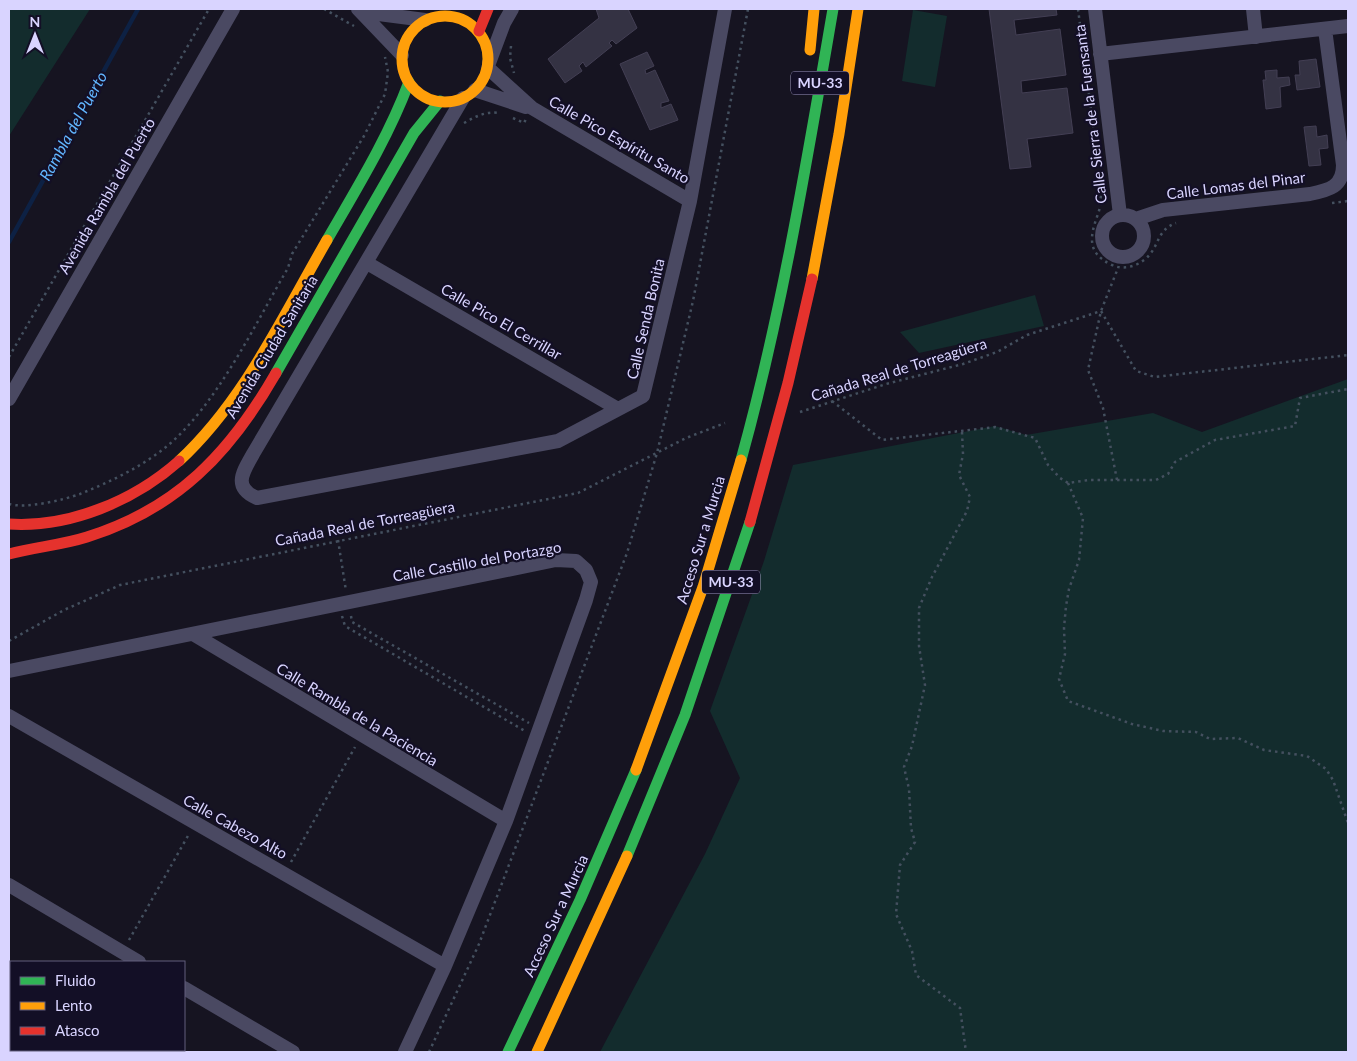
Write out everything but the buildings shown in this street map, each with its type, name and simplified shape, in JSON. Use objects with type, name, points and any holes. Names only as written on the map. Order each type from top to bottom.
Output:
[{"type":"main road","points":[[479,31],[488,9]]},
{"type":"main road","points":[[809,57],[814,9]]},
{"type":"main road","name":"Acceso Sur a Murcia","points":[[508,1052],[585,892],[616,820],[692,618],[730,498],[750,426],[784,282],[808,158],[833,9]]},
{"type":"main road","name":"MU-33","points":[[536,1052],[639,830],[671,750],[737,564],[775,431],[816,261],[847,86],[858,9]]},
{"type":"main road","points":[[452,12],[479,31],[487,46],[488,66],[484,79],[469,94],[440,102],[422,95],[409,82],[404,74],[402,55],[407,38],[415,27],[425,20],[452,12]]},
{"type":"main road","points":[[847,86],[867,27]]},
{"type":"main road","name":"Avenida Ciudad Sanitaria","points":[[9,524],[31,525],[59,522],[114,503],[155,482],[190,452],[210,431],[238,391],[381,147],[395,120],[409,82]]},
{"type":"main road","points":[[806,95],[808,158]]},
{"type":"main road","name":"Avenida Ciudad Sanitaria","points":[[9,554],[86,537],[124,524],[168,500],[204,472],[237,435],[258,404],[414,133],[440,102]]},
{"type":"street","name":"Avenida Rambla del Puerto","points":[[9,399],[232,9]]},
{"type":"street","points":[[488,66],[504,23],[512,9]]},
{"type":"street","name":"Calle Senda Bonita","points":[[367,263],[242,474],[241,485],[246,494],[257,498],[558,441],[643,396],[648,383],[690,201],[725,9]]},
{"type":"street","name":"Calle Sierra de la Fuensanta","points":[[1095,9],[1120,215]]},
{"type":"street","points":[[1253,9],[1256,37]]},
{"type":"street","points":[[361,10],[425,20]]},
{"type":"street","points":[[361,10],[402,55]]},
{"type":"street","points":[[1100,54],[1348,26]]},
{"type":"street","name":"Calle Lomas del Pinar","points":[[1136,219],[1163,210],[1310,194],[1327,191],[1338,184],[1343,176],[1343,165],[1325,29]]},
{"type":"street","name":"Calle Pico Espíritu Santo","points":[[488,66],[532,108],[690,201]]},
{"type":"street","points":[[367,263],[469,94]]},
{"type":"street","name":"Calle Pico Espíritu Santo","points":[[469,94],[532,108]]},
{"type":"street","points":[[1120,215],[1136,219],[1144,234],[1140,250],[1125,258],[1109,254],[1101,239],[1106,223],[1120,215]]},
{"type":"street","name":"Calle Pico El Cerrillar","points":[[367,263],[618,410]]},
{"type":"street","name":"Calle Castillo del Portazgo","points":[[9,671],[556,560],[576,561],[586,570],[592,582],[506,821],[445,966],[405,1052]]},
{"type":"street","name":"Calle Rambla de la Paciencia","points":[[193,634],[360,736],[506,821]]},
{"type":"street","name":"Calle Cabezo Alto","points":[[9,716],[445,966]]},
{"type":"street","points":[[9,885],[137,961]]},
{"type":"street","points":[[185,989],[293,1052]]},
{"type":"path","points":[[9,357],[209,9]]},
{"type":"path","points":[[324,9],[355,27]]},
{"type":"path","points":[[429,1052],[479,944],[627,553],[657,453],[693,301],[748,9]]},
{"type":"path","points":[[1078,9],[1101,187],[1099,213],[1092,225],[1091,240],[1095,252],[1102,261],[1118,268],[1132,266],[1145,259],[1155,247],[1160,232],[1180,221]]},
{"type":"path","points":[[511,41],[510,58],[514,73],[519,79]]},
{"type":"path","points":[[9,504],[42,503],[70,497],[99,486],[140,466],[160,451],[193,418],[222,380],[288,268],[292,254],[364,136],[385,94],[388,72],[385,52]]},
{"type":"path","points":[[459,130],[471,119],[491,112],[506,114],[524,123],[532,108]]},
{"type":"path","points":[[1328,204],[1348,201]]},
{"type":"path","points":[[1117,480],[1102,408],[1088,370],[1102,311],[1118,268]]},
{"type":"path","points":[[1102,311],[1136,371],[1155,377],[1348,355]]},
{"type":"path","name":"Cañada Real de Torreagüera","points":[[800,412],[886,384],[963,364],[997,352],[1027,335],[1102,311]]},
{"type":"path","points":[[1068,483],[1156,480],[1168,474],[1175,462],[1215,440],[1295,426],[1300,398],[1348,389]]},
{"type":"path","points":[[832,401],[882,440],[995,427],[1034,438],[1048,465],[1060,478],[1068,483],[1083,518],[1080,560],[1068,589],[1064,628],[1065,654],[1059,679],[1068,701],[1132,724],[1163,731],[1196,732],[1210,739],[1238,738],[1264,750],[1307,756],[1326,769],[1333,780],[1348,823]]},
{"type":"path","name":"Cañada Real de Torreagüera","points":[[9,640],[64,610],[120,584],[578,493],[686,438],[725,423]]},
{"type":"path","points":[[962,432],[963,454],[959,475],[970,497],[967,511],[932,577],[919,608],[919,646],[925,685],[912,746],[904,768],[909,789],[911,828],[915,842],[900,864],[896,914],[912,951],[916,975],[960,1008],[966,1052]]},
{"type":"path","points":[[338,540],[345,626],[538,734],[559,735]]},
{"type":"path","points":[[344,604],[352,622],[538,734]]},
{"type":"path","points":[[284,873],[360,736]]},
{"type":"path","points":[[122,952],[195,824]]},
{"type":"green space","points":[[9,9],[90,9],[9,136]]},
{"type":"green space","points":[[913,10],[947,16],[935,87],[902,81]]},
{"type":"green space","points":[[1035,295],[1044,326],[919,353],[900,332]]},
{"type":"green space","points":[[1348,379],[1348,1052],[600,1052],[705,854],[740,778],[710,711],[764,561],[793,465],[995,426],[1026,435],[1153,413],[1202,432]]},
{"type":"waterway","name":"Rambla del Puerto","points":[[9,242],[138,9]]},
{"type":"traffic: fast","points":[[741,460],[756,404],[781,292],[833,9]]},
{"type":"traffic: fast","points":[[327,240],[382,143],[409,82]]},
{"type":"traffic: fast","points":[[276,373],[414,133],[440,101]]},
{"type":"traffic: fast","points":[[627,856],[685,715],[750,522]]},
{"type":"traffic: fast","points":[[508,1052],[580,900],[636,770]]},
{"type":"traffic: slow","points":[[810,50],[814,9]]},
{"type":"traffic: slow","points":[[812,279],[839,134],[858,9]]},
{"type":"traffic: slow","points":[[445,16],[462,19],[476,28],[485,42],[488,59],[485,76],[476,90],[462,99],[445,102],[428,99],[414,90],[405,76],[402,59],[405,42],[414,28],[428,19],[445,16]]},
{"type":"traffic: slow","points":[[179,461],[202,437],[243,385],[278,328],[327,240]]},
{"type":"traffic: slow","points":[[636,770],[703,587],[741,460]]},
{"type":"traffic: slow","points":[[537,1052],[627,856]]},
{"type":"traffic: jam","points":[[479,31],[488,9]]},
{"type":"traffic: jam","points":[[750,522],[788,383],[812,279]]},
{"type":"traffic: jam","points":[[9,554],[87,537],[119,525],[148,511],[174,494],[220,453],[240,428],[276,373]]},
{"type":"traffic: jam","points":[[9,524],[55,521],[100,509],[142,488],[179,461]]}]
